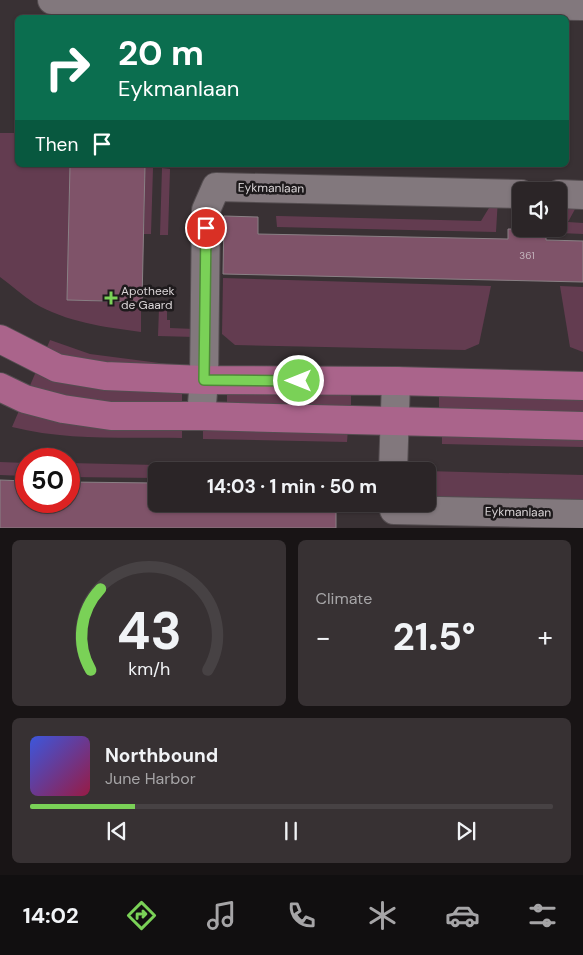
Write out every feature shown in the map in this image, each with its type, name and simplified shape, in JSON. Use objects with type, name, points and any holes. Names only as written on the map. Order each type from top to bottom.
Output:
[{"type":"main road","points":[[1,341],[57,368],[105,376],[204,380],[396,381],[583,386]]},
{"type":"main road","points":[[0,386],[25,399],[63,409],[111,416],[201,416],[583,426]]},
{"type":"street","points":[[52,0],[583,6]]},
{"type":"street","name":"Eykmanlaan","points":[[201,416],[204,380],[206,210],[216,187],[512,194]]},
{"type":"street","points":[[567,194],[583,195]]},
{"type":"street","points":[[393,462],[396,381]]},
{"type":"street","name":"Eykmanlaan","points":[[393,514],[583,514]]},
{"type":"shaded area","points":[[0,133],[15,133],[15,167],[70,167],[67,300],[141,303],[141,332],[99,326],[59,315],[34,303],[0,277]]},
{"type":"shaded area","points":[[145,168],[153,168],[151,234],[144,234]]},
{"type":"shaded area","points":[[162,168],[170,169],[168,235],[160,235]]},
{"type":"shaded area","points":[[495,198],[498,198],[496,232],[277,227],[276,216],[481,221]]},
{"type":"shaded area","points":[[567,199],[580,200],[568,222],[583,223],[583,234],[567,233]]},
{"type":"shaded area","points":[[223,278],[491,286],[479,344],[465,350],[235,345],[222,334]]},
{"type":"shaded area","points":[[560,286],[583,287],[583,352],[570,347]]},
{"type":"shaded area","points":[[159,308],[167,309],[167,320],[170,320],[170,328],[195,329],[195,337],[158,336]]},
{"type":"shaded area","points":[[50,340],[90,354],[167,364],[155,368],[125,369],[90,363],[45,352]]},
{"type":"shaded area","points":[[38,367],[182,392],[182,405],[124,409],[28,390]]},
{"type":"shaded area","points":[[229,391],[351,391],[351,414],[227,405]]},
{"type":"shaded area","points":[[439,393],[583,395],[583,418],[439,416]]},
{"type":"shaded area","points":[[21,406],[182,425],[182,438],[75,436],[12,427]]},
{"type":"shaded area","points":[[203,426],[348,429],[347,442],[203,439]]},
{"type":"shaded area","points":[[442,430],[583,433],[583,447],[442,444]]},
{"type":"shaded area","points":[[0,462],[15,463],[15,476],[0,475]]},
{"type":"shaded area","points":[[80,463],[148,465],[148,478],[80,477]]},
{"type":"shaded area","points":[[436,471],[583,475],[583,504],[436,501]]},
{"type":"building","points":[[70,167],[145,167],[142,302],[67,300]]},
{"type":"building","points":[[224,216],[258,217],[258,234],[508,239],[508,229],[512,229],[512,237],[546,237],[546,240],[583,241],[583,282],[223,274]]},
{"type":"building","points":[[0,480],[15,481],[15,513],[80,513],[80,482],[148,483],[148,512],[336,512],[336,528],[0,528]]},
{"type":"place","name":"Apotheek de Gaard","points":[[111,298]]},
{"type":"route","points":[[206,228],[204,380],[299,381]]}]
